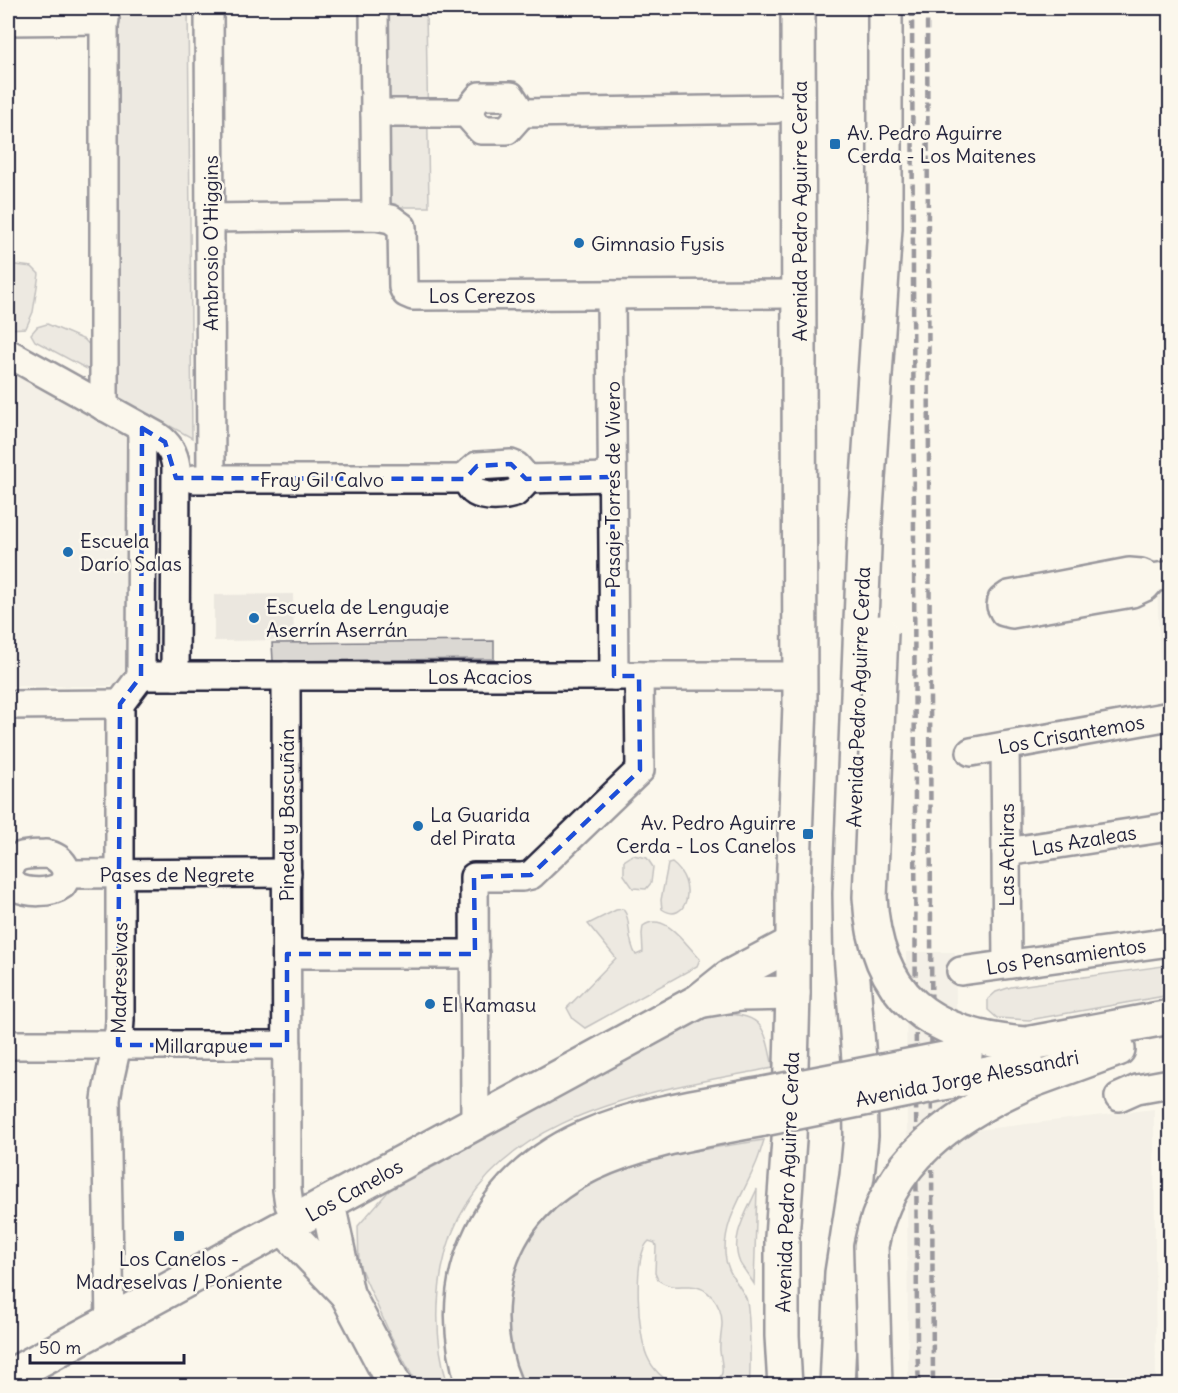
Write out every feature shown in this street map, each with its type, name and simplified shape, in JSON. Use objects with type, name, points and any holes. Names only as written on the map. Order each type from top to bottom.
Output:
[{"type":"main road","name":"Avenida Pedro Aguirre Cerda","points":[[785,1386],[782,1336],[782,1237],[789,1140],[793,894],[800,704],[798,8]]},
{"type":"main road","name":"Avenida Pedro Aguirre Cerda","points":[[837,1386],[842,1273],[861,1136],[860,1072],[851,953],[850,882],[865,523],[885,228],[885,8]]},
{"type":"main road","points":[[875,1386],[871,1246],[874,1227],[886,1195],[916,1154],[1027,1064],[1006,1042],[964,1033],[928,1017],[901,993],[891,979],[880,956],[873,931],[870,897],[888,475],[890,320],[885,228]]},
{"type":"main road","name":"Los Canelos","points":[[8,1377],[699,1001],[729,977],[793,943]]},
{"type":"main road","name":"Los Canelos","points":[[699,1001],[740,994],[793,993]]},
{"type":"main road","name":"Avenida Jorge Alessandri","points":[[1027,1064],[1170,1017]]},
{"type":"main road","name":"Avenida Jorge Alessandri","points":[[764,1106],[1170,1039]]},
{"type":"main road","points":[[474,1386],[463,1341],[462,1298],[465,1277],[482,1232],[494,1210],[521,1178],[554,1153],[612,1126],[659,1113],[764,1106]]},
{"type":"main road","points":[[505,1386],[494,1356],[491,1338],[491,1303],[494,1285],[501,1258],[513,1232],[536,1202],[565,1179],[608,1157],[764,1106]]},
{"type":"main road","points":[[328,1204],[347,1294]]},
{"type":"main road","points":[[290,1225],[347,1294],[395,1386]]},
{"type":"street","name":"Ambrosio O'Higgins","points":[[209,8],[211,479]]},
{"type":"street","points":[[374,8],[376,216]]},
{"type":"street","points":[[8,21],[104,14],[104,407]]},
{"type":"street","points":[[375,113],[466,113],[481,130],[507,130],[522,113],[775,109]]},
{"type":"street","name":"Los Cerezos","points":[[210,218],[376,216],[391,219],[402,227],[403,287],[409,295],[785,294]]},
{"type":"street","name":"Pasaje Torres de Vivero","points":[[475,954],[474,877],[531,875],[640,770],[627,676],[612,477],[611,295]]},
{"type":"street","points":[[8,353],[142,428],[165,442],[171,450],[176,478],[175,676]]},
{"type":"street","points":[[8,705],[120,704],[141,676],[142,428]]},
{"type":"street","name":"Fray Gil Calvo","points":[[176,478],[468,479],[469,473],[477,466],[511,464],[521,470],[524,479],[612,477]]},
{"type":"street","name":"Los Acacios","points":[[141,676],[784,676]]},
{"type":"street","name":"Pineda y Bascuñán","points":[[286,676],[287,1190],[290,1225]]},
{"type":"street","name":"Madreselvas","points":[[110,1322],[106,1100],[110,1070],[118,1045],[120,1020],[120,704]]},
{"type":"street","name":"Los Crisantemos","points":[[971,752],[1170,716]]},
{"type":"street","name":"Las Achiras","points":[[1005,746],[1007,964]]},
{"type":"street","name":"Las Azaleas","points":[[1006,852],[1162,828]]},
{"type":"street","name":"Pases de Negrete","points":[[8,874],[16,887],[30,891],[57,889],[66,880],[68,874],[287,873]]},
{"type":"street","name":"Los Pensamientos","points":[[961,971],[1170,942]]},
{"type":"street","points":[[287,954],[475,954],[475,1123]]},
{"type":"street","name":"Millarapue","points":[[8,1045],[287,1045]]},
{"type":"street","points":[[1119,1097],[1137,1089],[1170,1083]]},
{"type":"highlighted area","points":[[142,428],[165,442],[176,478],[465,479],[477,466],[511,464],[526,479],[612,477],[614,676],[639,676],[640,770],[531,875],[474,877],[475,954],[287,954],[287,1045],[118,1045],[120,704],[141,676]]},
{"type":"shaded area","points":[[111,8],[188,8],[192,438],[113,395]]},
{"type":"shaded area","points":[[381,8],[426,8],[429,207],[382,207]]},
{"type":"shaded area","points":[[8,264],[32,267],[39,274],[33,312],[26,328],[8,329]]},
{"type":"shaded area","points":[[47,324],[85,340],[92,348],[94,368],[87,369],[35,341],[31,334],[37,327]]},
{"type":"shaded area","name":"Escuela Darío Salas","points":[[8,366],[132,434],[126,669],[118,686],[8,686]]},
{"type":"shaded area","points":[[1170,584],[1170,658],[1160,660],[1157,587]]},
{"type":"shaded area","name":"Escuela de Lenguaje Aserrín Aserrán","points":[[293,594],[294,640],[214,641],[214,595]]},
{"type":"shaded area","points":[[494,641],[494,659],[273,661],[272,643]]},
{"type":"shaded area","points":[[633,855],[647,858],[653,867],[651,883],[646,889],[633,888],[624,875],[624,861]]},
{"type":"shaded area","points":[[672,863],[680,871],[687,891],[683,907],[677,912],[670,913],[662,909],[661,900],[668,864]]},
{"type":"shaded area","points":[[623,909],[636,955],[643,952],[643,926],[651,922],[667,926],[675,932],[700,959],[697,966],[585,1028],[573,1019],[567,1008],[616,958],[588,924],[616,910]]},
{"type":"shaded area","points":[[906,952],[955,952],[959,1132],[1154,1109],[1156,1385],[908,1385]]},
{"type":"shaded area","points":[[1170,965],[1170,995],[1029,1020],[997,1018],[988,1010],[988,999],[996,992],[1011,987]]},
{"type":"shaded area","points":[[711,1014],[741,1015],[757,1023],[767,1040],[773,1068],[620,1101],[570,1120],[526,1144],[488,1176],[459,1217],[442,1269],[438,1299],[438,1328],[441,1356],[448,1385],[417,1385],[390,1334],[359,1265],[358,1226],[393,1186],[437,1165],[502,1124]]},
{"type":"shaded area","points":[[764,1140],[731,1219],[725,1253],[733,1277],[746,1298],[750,1340],[749,1385],[708,1385],[719,1379],[722,1372],[720,1309],[712,1297],[702,1289],[669,1285],[658,1280],[655,1273],[656,1246],[655,1243],[649,1241],[640,1262],[638,1297],[641,1332],[649,1361],[663,1377],[677,1385],[524,1386],[510,1344],[508,1304],[522,1248],[542,1219],[567,1197],[596,1180],[628,1167],[697,1151]]},
{"type":"shaded area","points":[[757,1189],[754,1284],[740,1263],[737,1244],[744,1216]]},
{"type":"railway","points":[[912,8],[919,1386]]},
{"type":"railway","points":[[927,8],[933,1386]]},
{"type":"place","name":"Av. Pedro Aguirre Cerda - Los Maitenes","points":[[835,144]]},
{"type":"place","name":"Gimnasio Fysis","points":[[579,243]]},
{"type":"place","name":"Escuela Darío Salas","points":[[68,552]]},
{"type":"place","name":"Escuela de Lenguaje Aserrín Aserrán","points":[[254,618]]},
{"type":"place","name":"La Guarida del Pirata","points":[[418,826]]},
{"type":"place","name":"Av. Pedro Aguirre Cerda - Los Canelos","points":[[808,834]]},
{"type":"place","name":"El Kamasu","points":[[430,1004]]},
{"type":"place","name":"Los Canelos - Madreselvas / Poniente","points":[[179,1236]]}]
